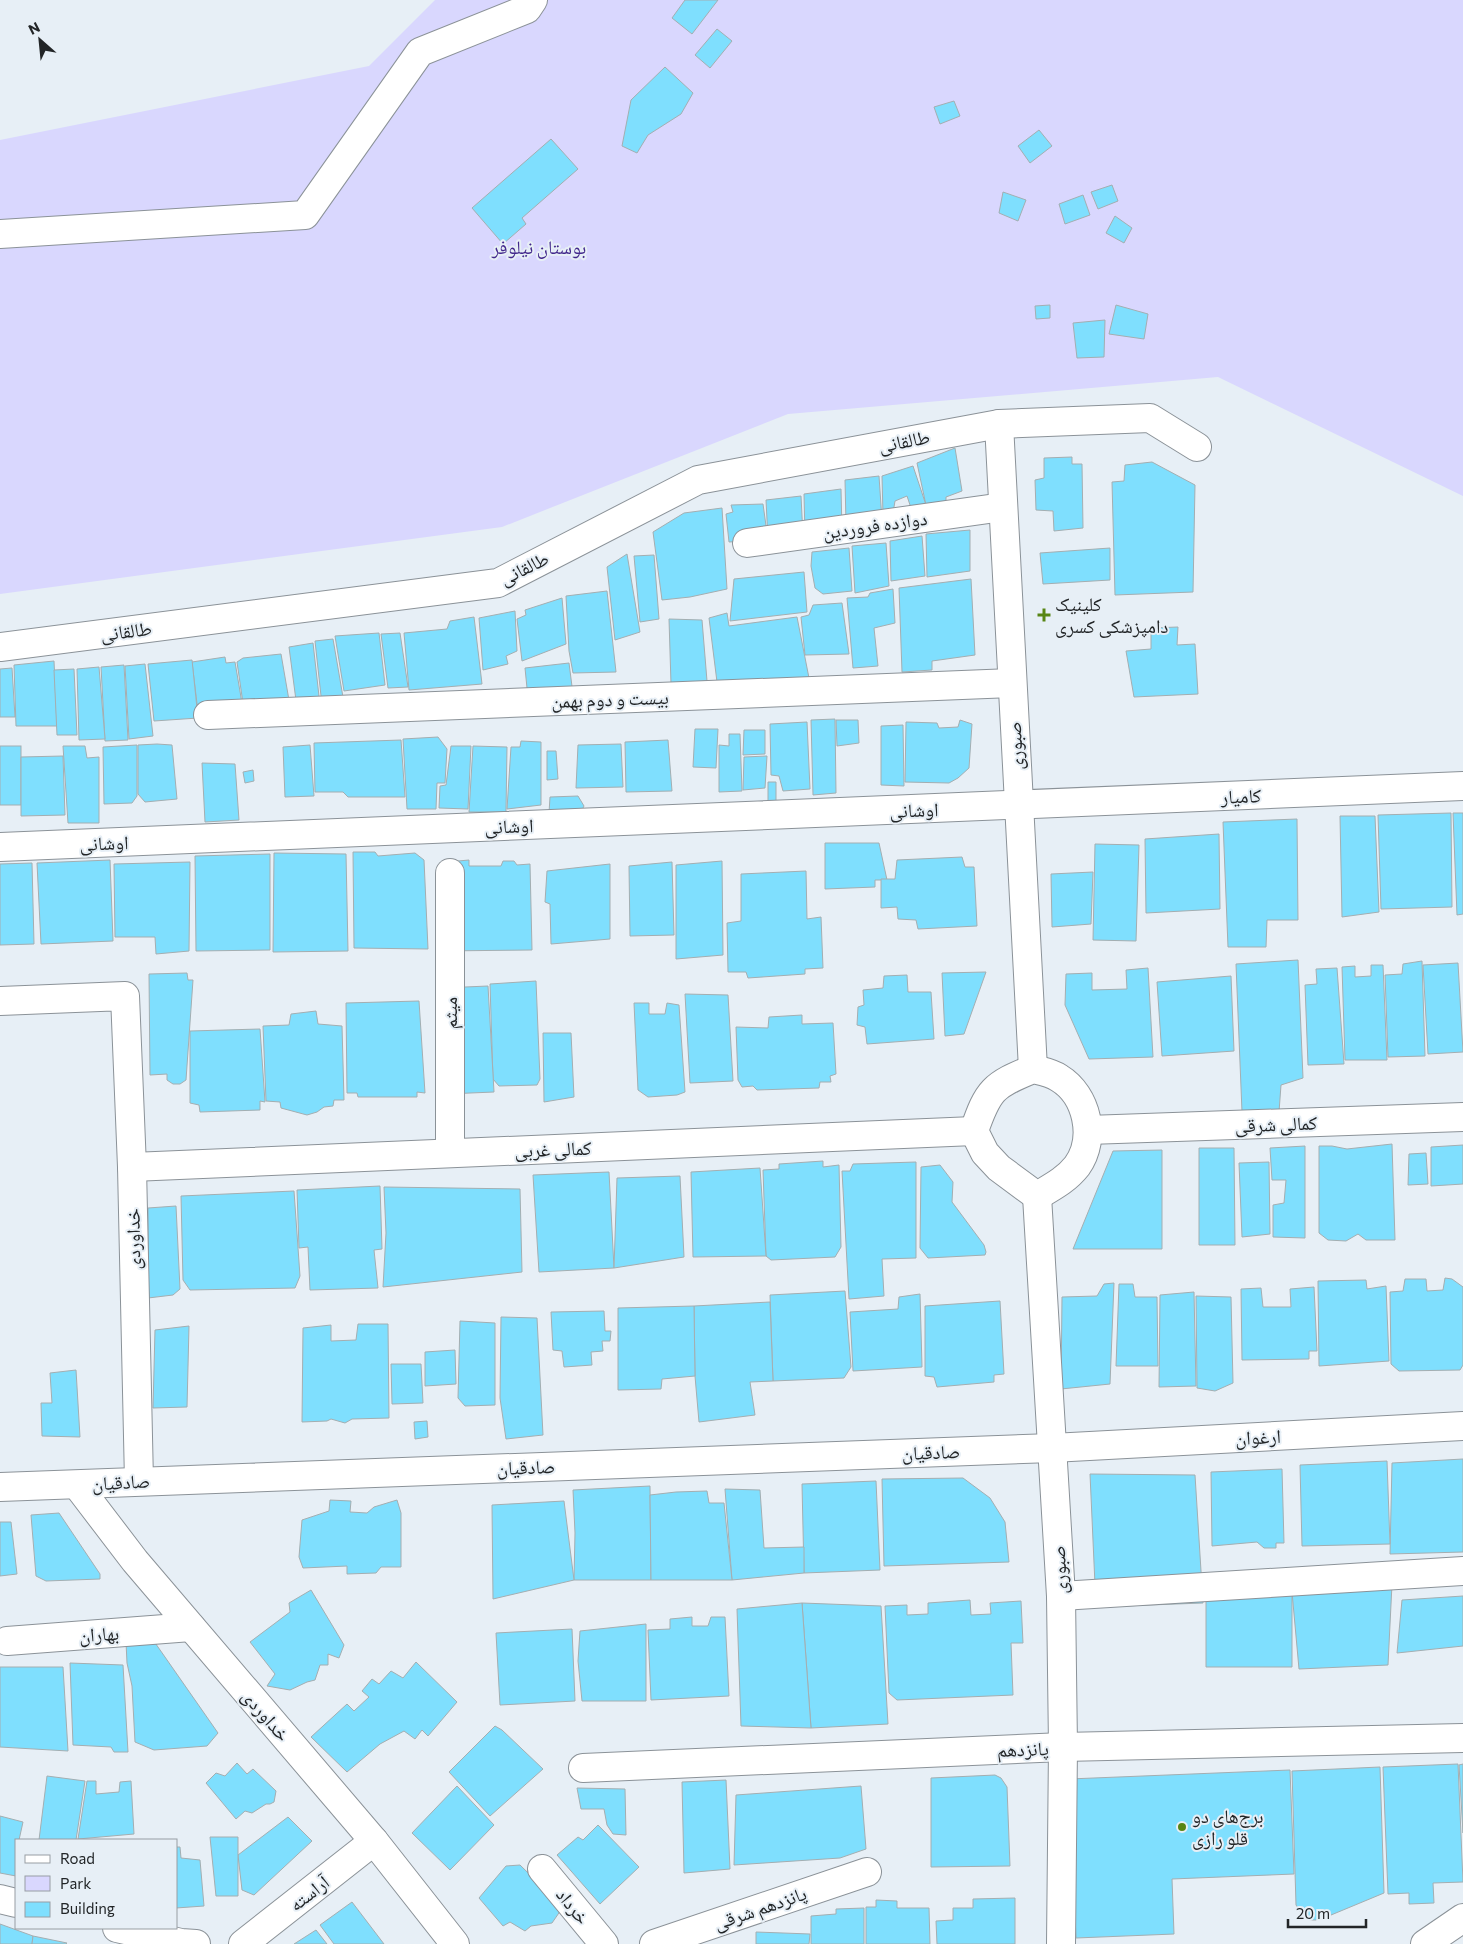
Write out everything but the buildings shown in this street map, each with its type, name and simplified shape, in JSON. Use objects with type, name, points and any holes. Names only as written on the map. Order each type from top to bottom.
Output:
[{"type":"street","points":[[0,234],[305,215],[420,52],[527,10],[533,0]]},
{"type":"street","name":"طالقانی","points":[[0,647],[498,583],[698,480],[999,424],[1150,418],[1198,447]]},
{"type":"street","name":"صبوری","points":[[999,424],[1033,1069]]},
{"type":"street","name":"دوازده فروردین","points":[[748,543],[1003,508]]},
{"type":"street","name":"بیست و دوم بهمن","points":[[208,715],[1012,683]]},
{"type":"street","name":"کامیار","points":[[1018,806],[1463,786]]},
{"type":"street","name":"اوشانی","points":[[0,847],[1018,806]]},
{"type":"street","name":"میثم","points":[[450,873],[450,1154]]},
{"type":"street","name":"خداوردی","points":[[0,1001],[125,996],[132,1167],[139,1481]]},
{"type":"street","points":[[1033,1069],[1058,1077],[1074,1091],[1084,1110],[1088,1130],[1084,1150],[1078,1165],[1064,1180],[1038,1196],[999,1168],[985,1153],[974,1131],[983,1104],[997,1086],[1033,1069]]},
{"type":"street","name":"کمالی شرقی","points":[[1088,1130],[1463,1117]]},
{"type":"street","name":"کمالی غربی","points":[[132,1167],[974,1131]]},
{"type":"street","name":"صبوری","points":[[1038,1196],[1061,1596],[1063,1747],[1061,1944]]},
{"type":"street","name":"ارغوان","points":[[1052,1448],[1463,1426]]},
{"type":"street","name":"صادقیان","points":[[0,1487],[1052,1448]]},
{"type":"street","name":"خداوردی","points":[[77,1485],[136,1561],[374,1842],[455,1944]]},
{"type":"street","points":[[1061,1596],[1463,1571]]},
{"type":"street","name":"بهاران","points":[[7,1641],[191,1627]]},
{"type":"street","name":"پانزدهم","points":[[583,1768],[1063,1747],[1463,1738]]},
{"type":"street","name":"آراسته","points":[[243,1944],[374,1842]]},
{"type":"street","name":"خرداد","points":[[542,1869],[604,1944]]},
{"type":"street","name":"پانزدهم شرقی","points":[[654,1944],[866,1872]]},
{"type":"street","points":[[0,1900],[15,1903]]},
{"type":"street","points":[[1425,1944],[1463,1918]]},
{"type":"street","points":[[127,1929],[147,1931],[181,1943],[196,1944]]},
{"type":"green space","name":"بوستان نیلوفر","points":[[435,0],[1463,0],[1463,496],[1218,377],[788,414],[502,527],[0,594],[0,140],[369,66]]},
{"type":"place","name":"کلینیک دامپزشکی کسری","points":[[1044,615]]},
{"type":"place","name":"برج‌های دو قلو رازی","points":[[1182,1827]]}]
